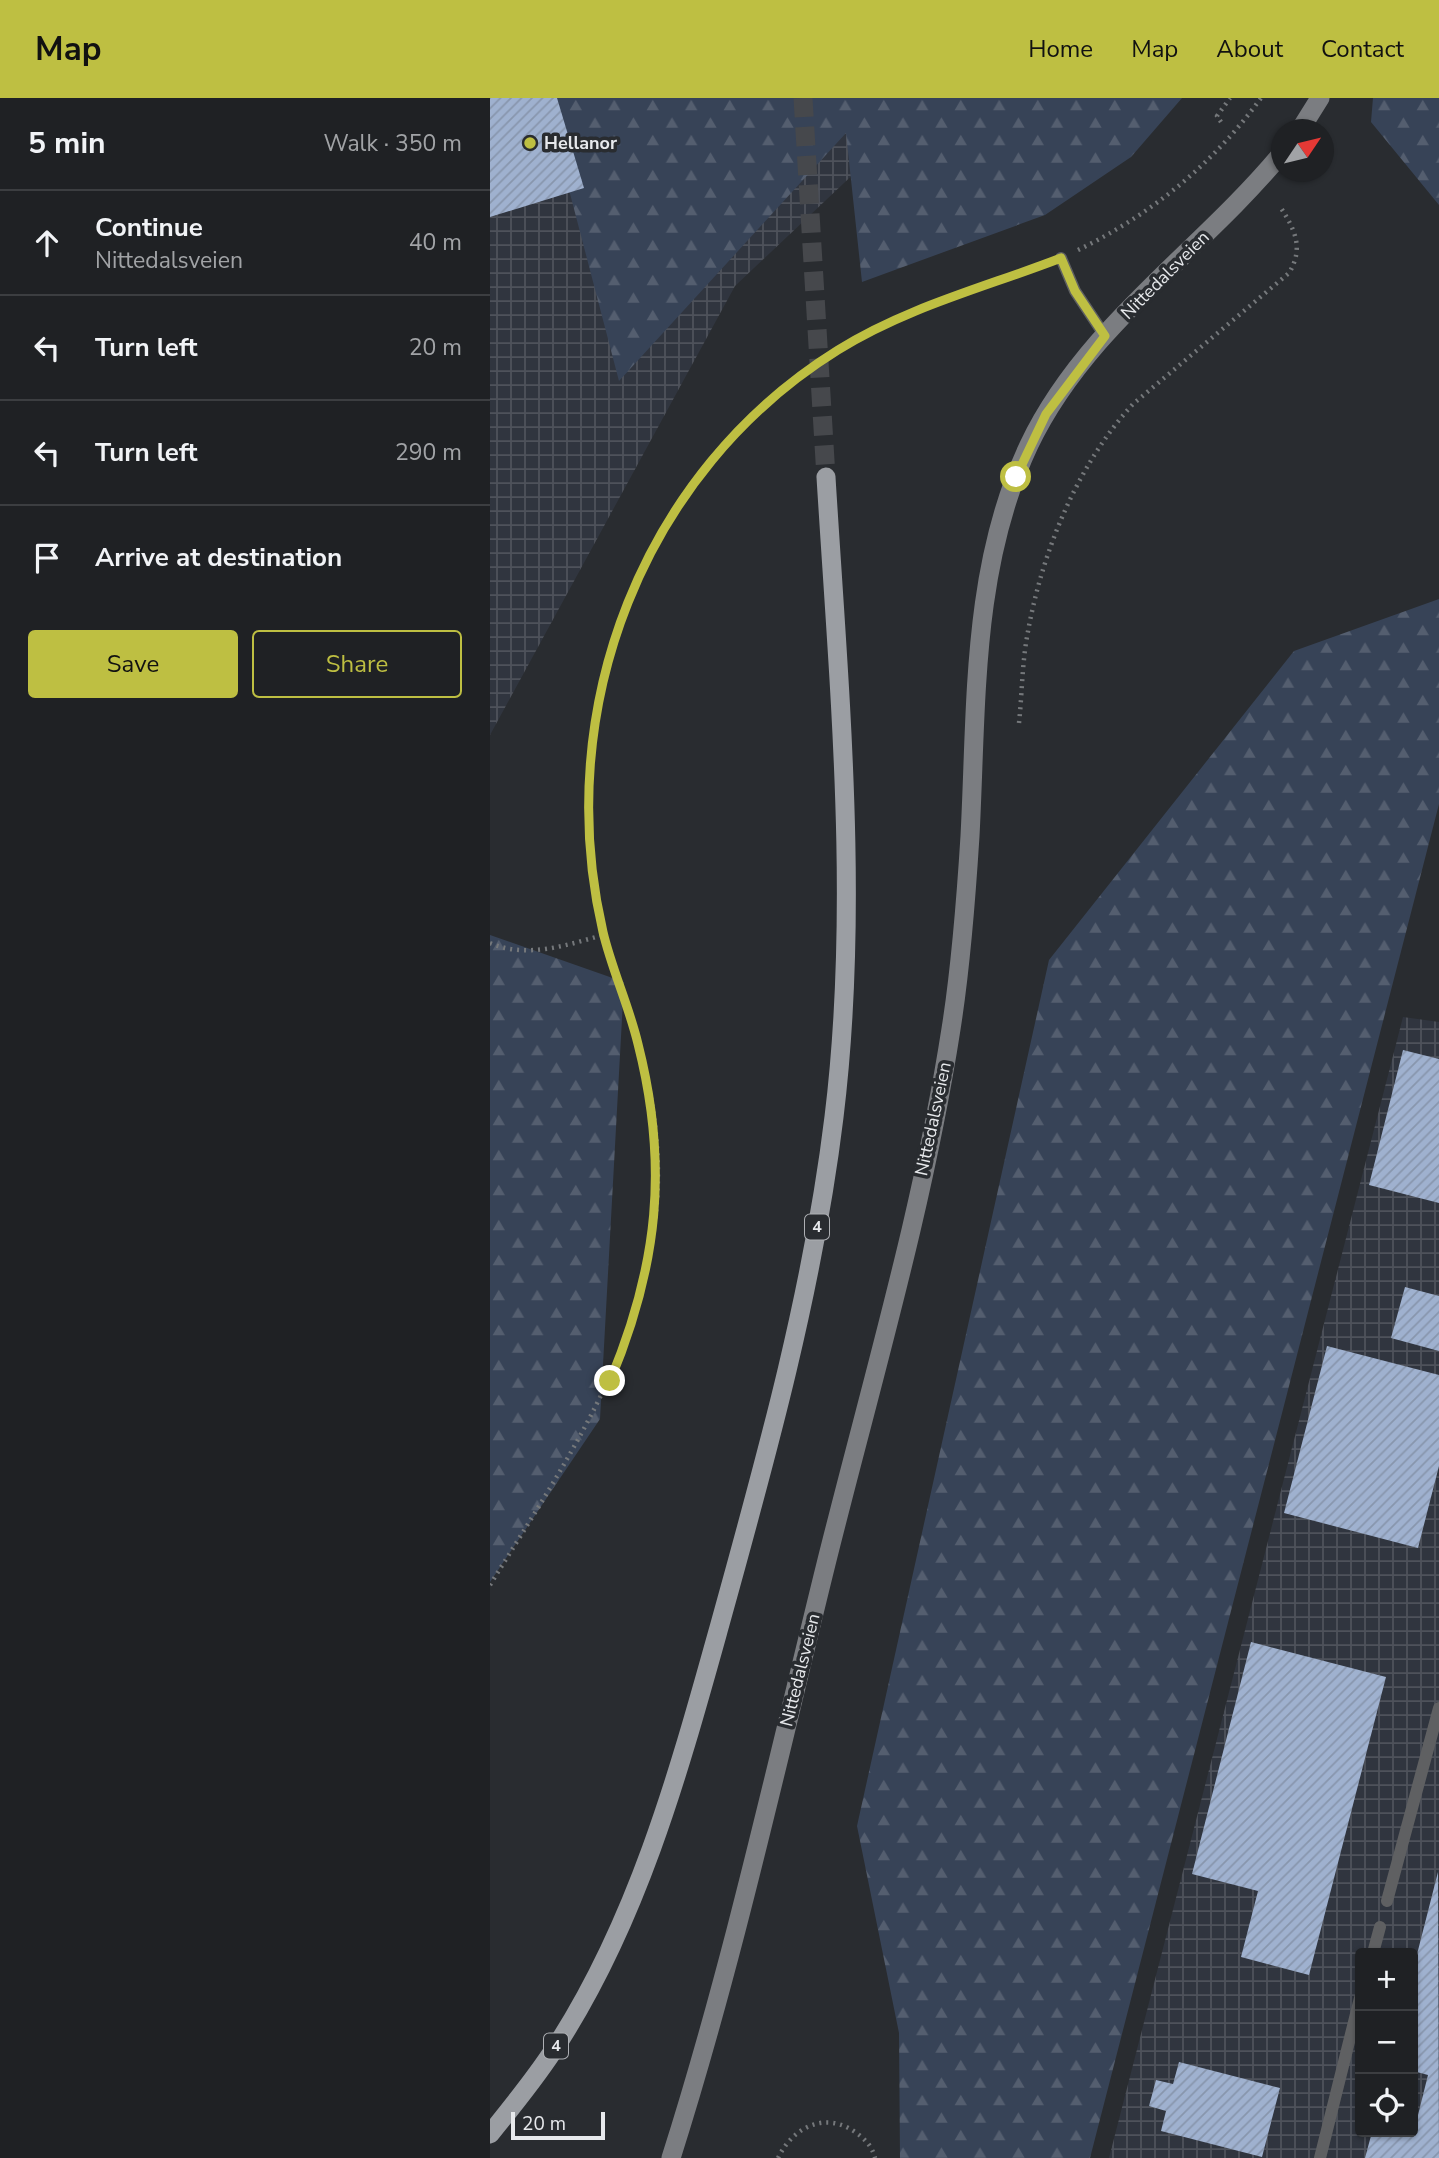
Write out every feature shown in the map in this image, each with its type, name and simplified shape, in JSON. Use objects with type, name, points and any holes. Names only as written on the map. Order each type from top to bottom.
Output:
[{"type":"highway","name":"4","points":[[490,2134],[553,2052],[583,2001],[634,1893],[656,1837],[678,1774],[765,1459],[810,1272],[834,1118],[846,910],[842,745],[826,477]]},
{"type":"main road","points":[[1307,119],[1320,98]]},
{"type":"main road","name":"Nittedalsveien","points":[[671,2158],[735,1931],[906,1242],[940,1092],[961,951],[970,838],[978,649],[995,542],[1012,488],[1034,435],[1064,387],[1105,336],[1271,166]]},
{"type":"lane","points":[[1061,258],[1075,291],[1105,336]]},
{"type":"lane","points":[[1387,1901],[1439,1708]]},
{"type":"lane","points":[[1374,1948],[1380,1927]]},
{"type":"lane","points":[[1320,2158],[1357,2011]]},
{"type":"path","points":[[1221,122],[1217,116],[1230,98]]},
{"type":"path","points":[[490,1585],[564,1465],[610,1381],[637,1308],[653,1237],[657,1199],[654,1120],[637,1040],[603,934],[595,887],[590,810],[590,765],[599,695],[611,646],[634,582],[691,485],[761,407],[786,386],[839,349],[945,299],[1061,258],[1133,219],[1190,178],[1241,125],[1261,98]]},
{"type":"path","points":[[1019,723],[1027,639],[1035,599],[1058,528],[1089,464],[1117,422],[1133,404],[1289,273],[1296,261],[1296,235],[1281,208]]},
{"type":"path","points":[[490,943],[507,949],[535,950],[603,934]]},
{"type":"path","points":[[778,2158],[794,2135],[805,2127],[820,2123],[836,2123],[852,2130],[865,2139],[875,2158]]},
{"type":"shaded area","points":[[490,98],[934,98],[735,286],[490,735]]},
{"type":"shaded area","points":[[1403,1017],[1439,1022],[1439,2158],[1109,2158]]},
{"type":"green space","points":[[545,98],[1182,98],[1131,157],[1045,215],[862,282],[846,133],[619,381]]},
{"type":"green space","points":[[1373,98],[1439,98],[1439,205],[1371,122]]},
{"type":"green space","points":[[1439,599],[1439,804],[1090,2158],[900,2158],[899,2033],[857,1826],[1049,960],[1294,651]]},
{"type":"green space","points":[[490,935],[624,982],[600,1419],[490,1582]]},
{"type":"building","name":"Hellanor","points":[[490,98],[557,98],[584,188],[490,217]]},
{"type":"building","points":[[1403,1050],[1439,1059],[1439,1203],[1369,1185]]},
{"type":"building","points":[[1405,1287],[1439,1296],[1439,1351],[1391,1338]]},
{"type":"building","points":[[1327,1346],[1439,1375],[1439,1466],[1418,1548],[1284,1513]]},
{"type":"building","points":[[1251,1642],[1386,1677],[1309,1975],[1241,1957],[1258,1891],[1192,1874]]},
{"type":"building","points":[[1438,1872],[1439,2158],[1365,2158],[1371,2137],[1418,2137],[1418,2115],[1428,2075],[1418,2072],[1418,1950]]},
{"type":"building","points":[[1179,2062],[1280,2088],[1262,2157],[1161,2131],[1166,2111],[1149,2106],[1156,2080],[1173,2084]]},
{"type":"tunnel","points":[[803,98],[826,477]]},
{"type":"place","name":"Hellanor","points":[[530,143]]},
{"type":"route","points":[[610,1381],[626,1342],[646,1274],[657,1199],[654,1120],[637,1040],[603,934],[595,887],[590,810],[590,765],[599,695],[607,660],[634,582],[671,514],[711,459],[737,430],[786,386],[839,349],[910,313],[1061,258],[1075,291],[1105,336],[1046,414],[1028,446],[1016,477]]}]
